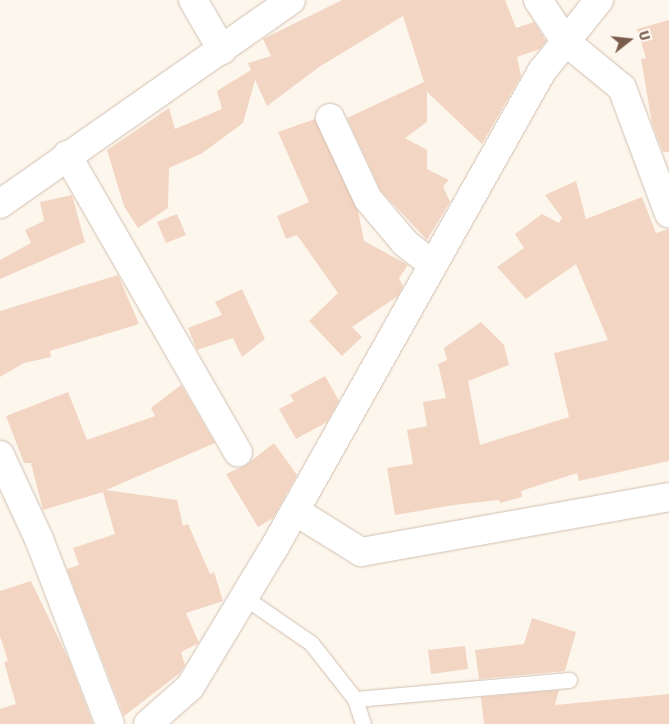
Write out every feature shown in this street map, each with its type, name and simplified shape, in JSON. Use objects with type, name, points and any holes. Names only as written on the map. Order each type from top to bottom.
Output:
[{"type":"street","points":[[0,204],[67,155],[207,25],[291,0]]},
{"type":"street","points":[[538,0],[572,48],[602,69],[622,88],[669,214]]},
{"type":"street","points":[[155,722],[190,686],[248,600],[300,515],[432,264],[542,71],[572,48],[599,0]]},
{"type":"street","points":[[330,118],[368,199],[405,243],[432,264]]},
{"type":"street","points":[[67,155],[238,452]]},
{"type":"street","points":[[0,455],[39,539],[110,724]]},
{"type":"street","points":[[300,515],[334,539],[361,552],[376,551],[669,497]]},
{"type":"lane","points":[[248,600],[276,616],[311,643],[355,699],[363,724]]},
{"type":"lane","points":[[355,699],[569,680]]},
{"type":"building","points":[[342,0],[505,0],[516,28],[534,22],[546,41],[540,49],[517,57],[521,76],[482,144],[427,92],[427,122],[405,138],[427,150],[427,169],[449,180],[443,186],[450,202],[427,240],[381,191],[347,118],[424,82],[403,16],[319,67],[267,106],[255,80],[243,123],[201,154],[169,168],[168,208],[138,228],[124,206],[107,150],[169,108],[175,129],[222,109],[217,91],[251,70],[248,63],[271,56],[263,39]]},
{"type":"building","points":[[669,20],[669,152],[663,152],[652,123],[641,59],[646,58],[637,29]]},
{"type":"building","points":[[315,119],[358,211],[364,241],[408,265],[399,278],[403,286],[398,296],[352,327],[362,337],[342,356],[309,321],[338,293],[297,235],[286,239],[277,216],[309,202],[278,132]]},
{"type":"building","points":[[576,181],[586,219],[642,197],[656,233],[669,229],[669,461],[579,481],[577,473],[521,491],[522,497],[500,503],[499,500],[454,505],[395,515],[387,468],[413,464],[407,430],[427,426],[423,402],[446,398],[438,364],[447,360],[444,348],[481,322],[504,345],[509,365],[468,381],[480,445],[569,417],[554,353],[608,340],[576,264],[526,299],[497,267],[524,248],[515,234],[542,214],[559,223],[562,218],[545,195]]},
{"type":"building","points":[[72,195],[85,242],[0,279],[0,260],[31,243],[25,230],[44,221],[40,202]]},
{"type":"building","points":[[177,214],[186,235],[166,243],[157,222]]},
{"type":"building","points":[[118,275],[139,324],[50,351],[51,357],[24,363],[0,377],[0,311]]},
{"type":"building","points":[[242,289],[265,339],[242,357],[233,338],[197,350],[188,328],[222,315],[215,302]]},
{"type":"building","points":[[325,376],[339,401],[327,422],[296,439],[279,409],[294,401],[290,395]]},
{"type":"building","points":[[181,385],[215,443],[106,490],[177,500],[183,526],[188,524],[210,574],[214,572],[223,601],[186,613],[199,643],[181,652],[185,665],[180,673],[124,716],[67,569],[79,565],[73,548],[115,534],[103,492],[43,510],[31,463],[24,463],[6,416],[68,392],[87,440],[155,416],[151,408]]},
{"type":"building","points":[[274,443],[297,475],[273,518],[258,527],[226,474],[246,465]]},
{"type":"building","points":[[31,581],[68,658],[93,724],[0,724],[0,709],[16,704],[4,662],[8,661],[0,636],[0,591]]},
{"type":"building","points":[[532,618],[576,632],[565,671],[479,679],[475,650],[524,644]]},
{"type":"building","points":[[465,646],[468,669],[431,674],[428,650]]},
{"type":"building","points":[[559,690],[555,705],[669,694],[669,724],[484,724],[481,697]]}]
